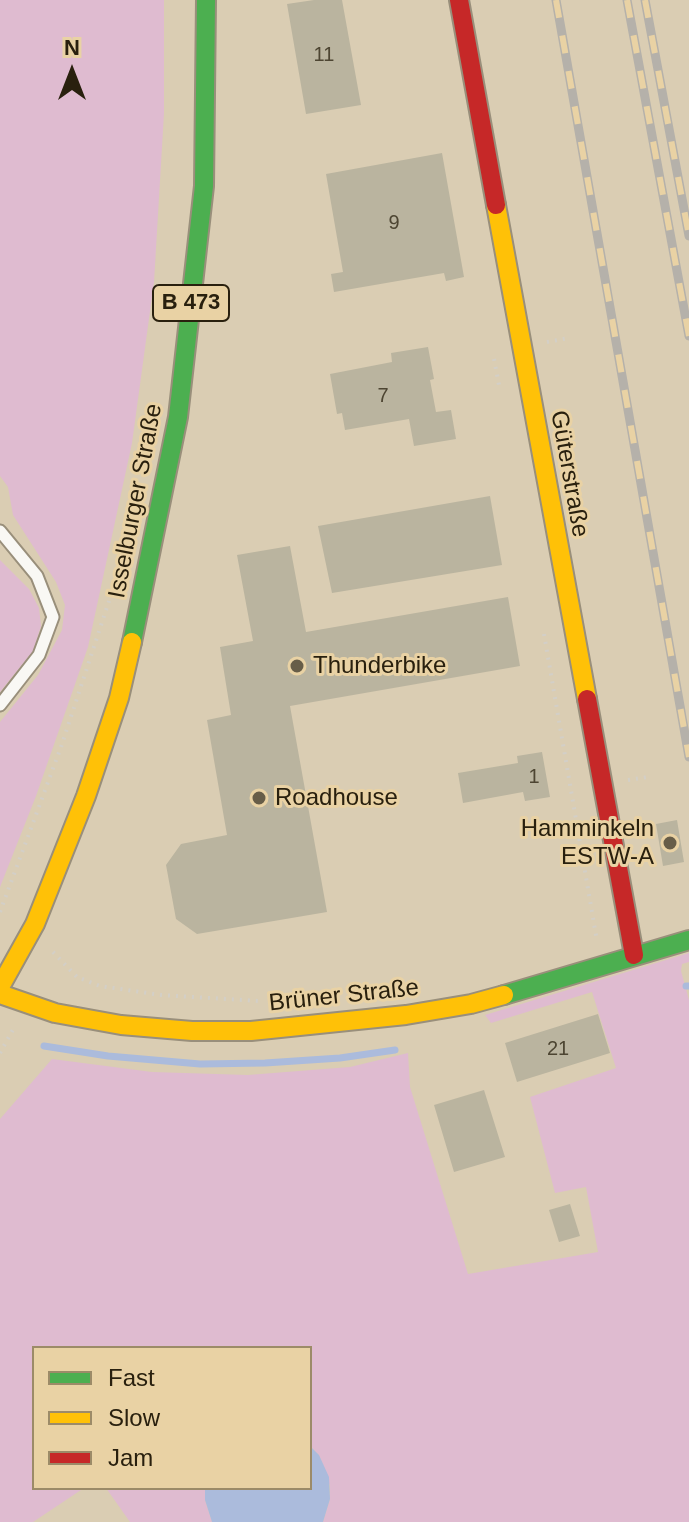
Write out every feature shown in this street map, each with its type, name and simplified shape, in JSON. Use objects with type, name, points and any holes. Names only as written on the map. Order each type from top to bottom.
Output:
[{"type":"main road","name":"Isselburger Straße","points":[[0,987],[35,924],[86,796],[119,698],[141,602],[175,433],[204,186],[206,0]]},
{"type":"main road","name":"Güterstraße","points":[[459,0],[634,955]]},
{"type":"main road","name":"Brüner Straße","points":[[0,994],[55,1013],[121,1025],[192,1031],[251,1031],[406,1015],[471,1004],[689,940]]},
{"type":"lane","points":[[0,531],[37,576],[53,617],[39,655],[0,705]]},
{"type":"path","points":[[0,912],[61,747],[113,588]]},
{"type":"path","points":[[23,946],[52,951],[77,977],[100,986],[173,996],[268,1001]]},
{"type":"shaded area","points":[[0,0],[164,0],[164,113],[154,282],[132,443],[88,647],[36,796],[0,887],[0,722],[38,675],[62,630],[65,605],[56,582],[13,515],[8,487],[0,476]]},
{"type":"shaded area","points":[[0,560],[29,589],[39,608],[41,626],[33,651],[0,692]]},
{"type":"shaded area","points":[[689,953],[689,962],[682,964],[681,971],[689,1000],[689,1522],[323,1522],[330,1499],[330,1486],[319,1455],[312,1448],[312,1346],[32,1346],[32,1490],[81,1490],[33,1522],[0,1522],[0,1119],[52,1059],[152,1072],[248,1075],[350,1067],[408,1053],[410,1087],[468,1274],[598,1252],[586,1187],[555,1193],[530,1097],[616,1068],[592,992],[491,1023],[485,1015]]},
{"type":"shaded area","points":[[107,1490],[205,1490],[212,1522],[130,1522]]},
{"type":"water","points":[[312,1448],[319,1455],[329,1477],[330,1499],[323,1522],[212,1522],[205,1490],[312,1490]]},
{"type":"building","points":[[342,0],[361,105],[306,114],[287,4]]},
{"type":"building","points":[[442,153],[464,277],[446,281],[444,273],[334,292],[331,274],[343,272],[326,174]]},
{"type":"building","points":[[428,347],[436,412],[451,410],[456,439],[414,446],[409,419],[345,430],[342,413],[337,414],[330,374],[392,362],[391,353]]},
{"type":"building","points":[[490,496],[502,565],[332,593],[318,526]]},
{"type":"building","points":[[290,546],[306,632],[508,597],[520,666],[290,706],[327,912],[197,934],[176,919],[166,865],[181,844],[227,835],[207,720],[231,715],[220,647],[253,641],[237,555]]},
{"type":"building","points":[[542,752],[550,797],[525,801],[523,792],[463,803],[458,773],[518,763],[517,756]]},
{"type":"building","name":"Hamminkeln ESTW-A","points":[[677,820],[684,862],[663,866],[656,824]]},
{"type":"building","points":[[598,1014],[610,1053],[517,1082],[505,1043]]},
{"type":"building","points":[[484,1090],[505,1157],[454,1172],[434,1105]]},
{"type":"building","points":[[570,1204],[580,1236],[559,1242],[549,1210]]},
{"type":"waterway","points":[[44,1046],[108,1056],[200,1064],[340,1058],[395,1050]]},
{"type":"railway","points":[[556,0],[689,757]]},
{"type":"railway","points":[[627,0],[689,336]]},
{"type":"railway","points":[[645,0],[689,236]]},
{"type":"traffic: fast","points":[[132,642],[178,417],[204,186],[206,0]]},
{"type":"traffic: fast","points":[[504,995],[689,940]]},
{"type":"traffic: slow","points":[[496,205],[587,699]]},
{"type":"traffic: slow","points":[[0,987],[35,924],[86,796],[119,698],[132,642]]},
{"type":"traffic: slow","points":[[0,994],[55,1013],[121,1025],[192,1031],[251,1031],[406,1015],[504,995]]},
{"type":"traffic: jam","points":[[459,0],[496,205]]},
{"type":"traffic: jam","points":[[587,699],[634,955]]},
{"type":"place","name":"Thunderbike","points":[[297,666]]},
{"type":"place","name":"Roadhouse","points":[[259,798]]},
{"type":"place","name":"Hamminkeln ESTW-A","points":[[670,843]]}]
